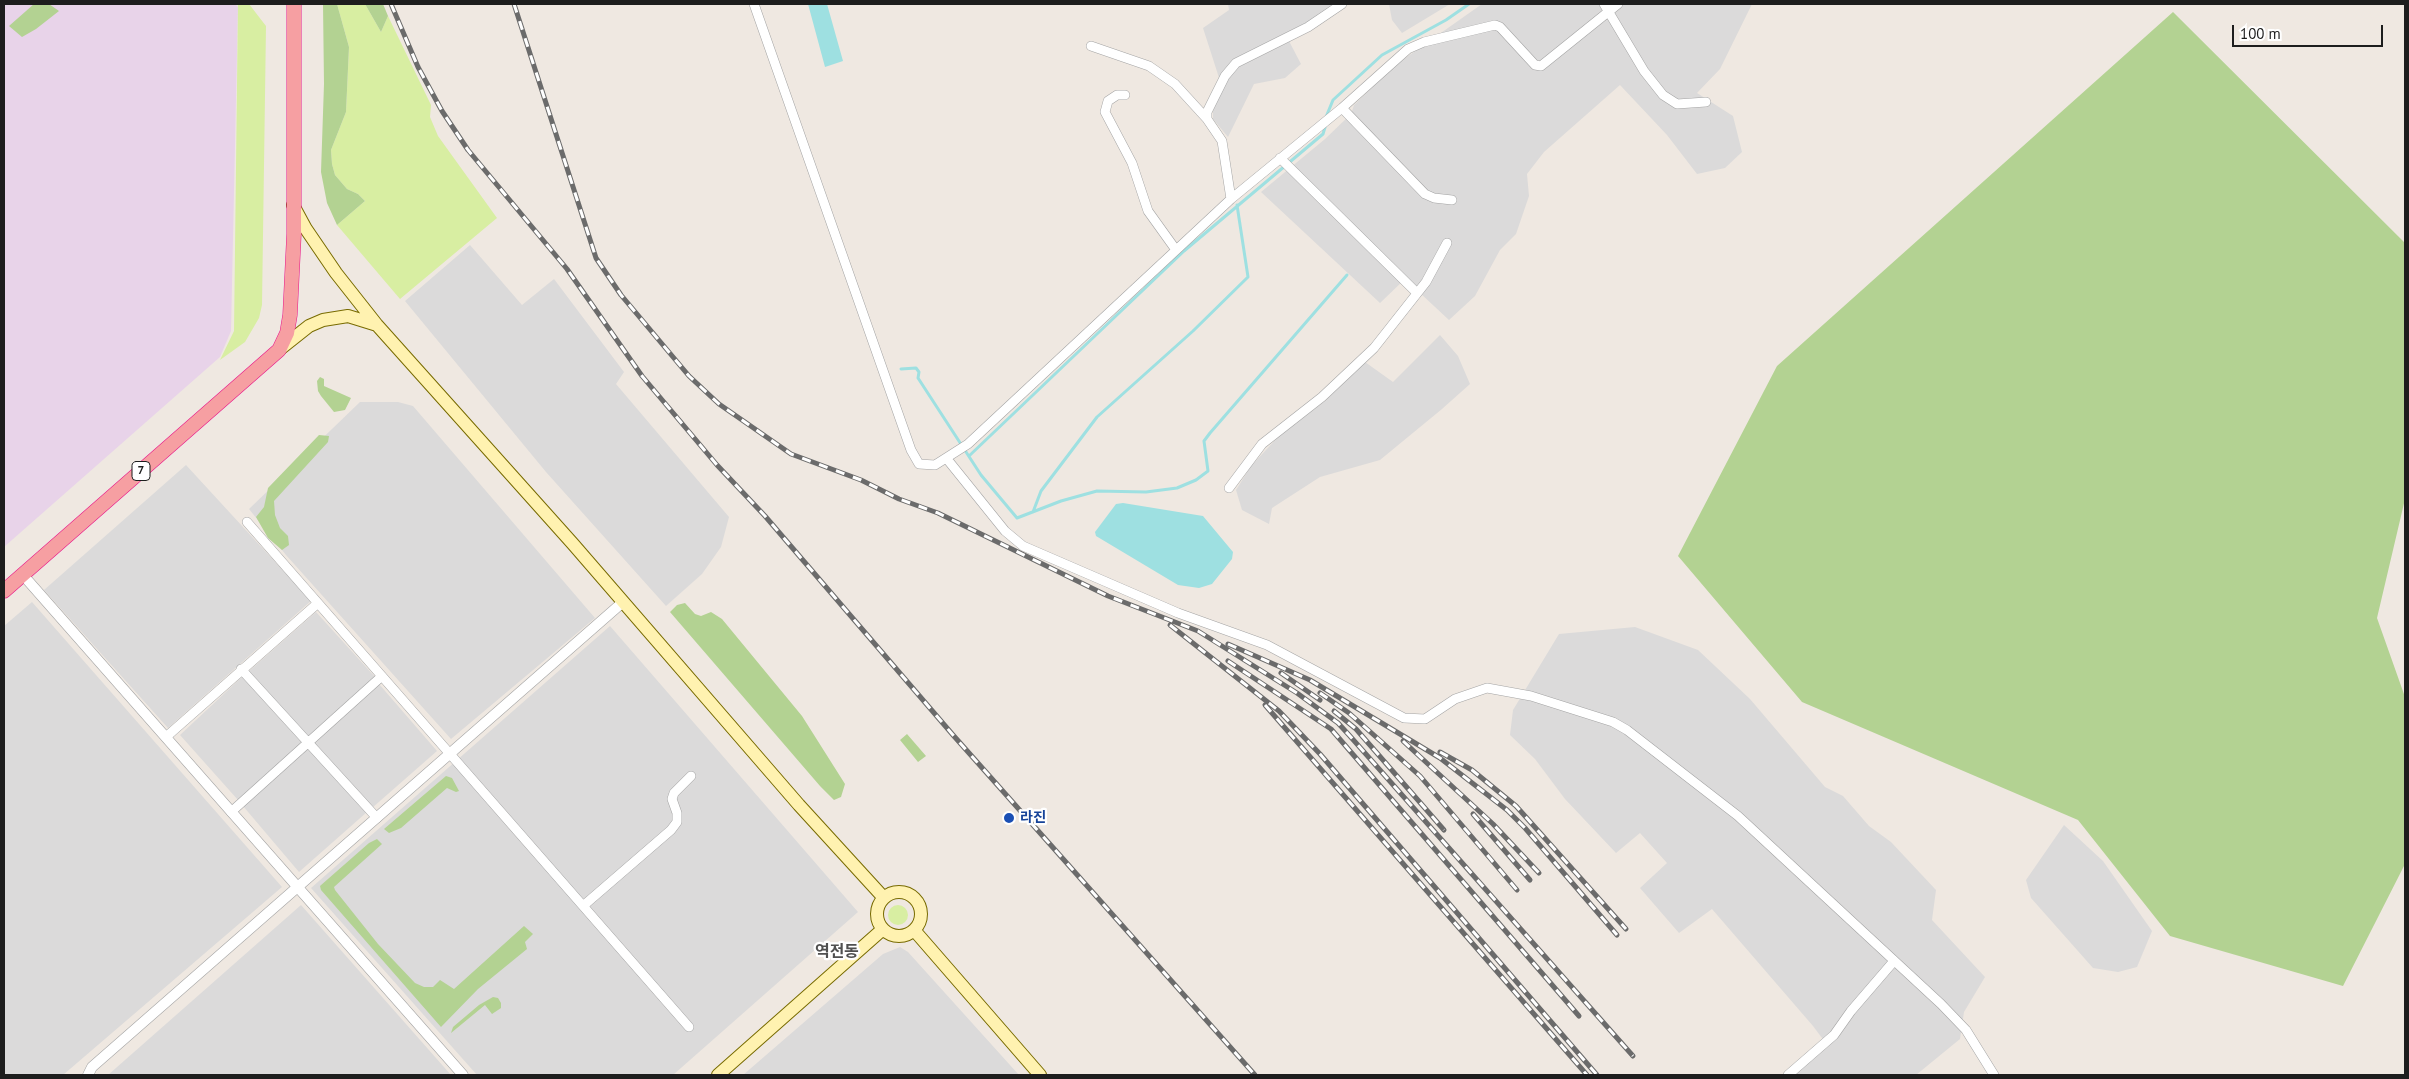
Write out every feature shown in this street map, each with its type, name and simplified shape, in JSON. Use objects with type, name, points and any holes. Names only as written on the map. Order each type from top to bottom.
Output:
[{"type":"highway","name":"7","points":[[4,591],[278,350],[287,333],[290,315],[294,234],[294,4]]},
{"type":"main road","points":[[293,205],[306,230],[336,273],[377,324],[623,602],[799,805],[884,898]]},
{"type":"main road","points":[[278,350],[309,326],[323,320],[348,316],[377,324]]},
{"type":"main road","points":[[900,891],[916,898],[922,915],[914,930],[898,937],[882,930],[876,913],[884,898],[900,891]]},
{"type":"main road","points":[[718,1075],[882,930]]},
{"type":"main road","points":[[914,930],[1040,1075]]},
{"type":"street","points":[[754,4],[911,450],[919,464],[934,465],[947,459],[968,444],[1231,199],[1342,108],[1393,60],[1408,49],[1424,42],[1495,25],[1500,27],[1535,65],[1541,66],[1605,7],[1618,4]]},
{"type":"street","points":[[1207,119],[1207,112],[1225,76],[1236,63],[1308,27],[1342,4]]},
{"type":"street","points":[[1605,7],[1644,71],[1662,95],[1677,104],[1706,102]]},
{"type":"street","points":[[1091,46],[1149,66],[1175,84],[1207,119],[1222,141],[1231,199]]},
{"type":"street","points":[[1125,95],[1117,95],[1108,101],[1105,112],[1132,163],[1148,212],[1176,250]]},
{"type":"street","points":[[1342,108],[1425,194],[1434,198],[1452,200]]},
{"type":"street","points":[[1280,158],[1417,293]]},
{"type":"street","points":[[1229,488],[1262,444],[1322,397],[1374,348],[1417,293],[1447,244]]},
{"type":"street","points":[[947,459],[1004,531],[1023,546],[1178,613],[1267,645],[1404,718],[1425,719],[1455,699],[1487,688],[1531,696],[1613,722],[1627,730],[1738,816],[1894,961],[1966,1030],[1994,1075]]},
{"type":"street","points":[[247,522],[689,1027]]},
{"type":"street","points":[[23,575],[463,1075]]},
{"type":"street","points":[[88,1075],[92,1067],[623,602]]},
{"type":"street","points":[[166,737],[318,603]]},
{"type":"street","points":[[242,669],[377,818]]},
{"type":"street","points":[[232,812],[382,676]]},
{"type":"street","points":[[583,906],[671,830],[677,822],[677,813],[672,799],[674,793],[692,776]]},
{"type":"street","points":[[1788,1075],[1834,1035],[1851,1011],[1894,961]]},
{"type":"shaded area","points":[[4,4],[235,4],[238,7],[231,331],[220,357],[4,547]]},
{"type":"shaded area","points":[[1228,4],[1337,4],[1290,34],[1290,43],[1301,64],[1285,78],[1254,84],[1228,137],[1213,119],[1213,111],[1222,87],[1203,28],[1229,10]]},
{"type":"shaded area","points":[[1389,4],[1450,4],[1402,33],[1392,20]]},
{"type":"shaded area","points":[[1482,4],[1752,4],[1720,69],[1697,93],[1733,116],[1742,152],[1725,168],[1697,174],[1667,135],[1620,85],[1544,152],[1527,174],[1529,196],[1516,234],[1500,250],[1475,296],[1449,320],[1405,279],[1380,303],[1261,192],[1325,139],[1351,114],[1354,105],[1394,66]]},
{"type":"shaded area","points":[[470,245],[522,305],[554,279],[624,372],[616,384],[729,517],[721,547],[702,574],[666,606],[546,472],[405,301]]},
{"type":"shaded area","points":[[1440,335],[1458,356],[1470,384],[1442,409],[1380,460],[1320,477],[1272,508],[1269,524],[1242,510],[1236,490],[1251,466],[1279,436],[1325,401],[1365,362],[1393,382]]},
{"type":"shaded area","points":[[360,402],[398,402],[413,406],[595,618],[451,739],[286,555],[249,509]]},
{"type":"shaded area","points":[[186,465],[311,601],[168,728],[44,590]]},
{"type":"shaded area","points":[[32,602],[282,887],[63,1075],[4,1075],[4,626]]},
{"type":"shaded area","points":[[316,612],[376,678],[308,737],[248,672]]},
{"type":"shaded area","points":[[610,626],[858,912],[673,1075],[477,1075],[311,888]]},
{"type":"shaded area","points":[[1635,627],[1698,650],[1750,699],[1825,787],[1843,796],[1869,826],[1891,842],[1936,890],[1932,920],[1985,977],[1964,1012],[1960,1039],[1916,1075],[1793,1075],[1828,1046],[1813,1026],[1712,909],[1679,933],[1640,888],[1667,863],[1640,833],[1616,853],[1565,799],[1535,759],[1510,735],[1513,710],[1559,634]]},
{"type":"shaded area","points":[[243,676],[303,742],[238,800],[180,735]]},
{"type":"shaded area","points":[[379,684],[437,751],[372,808],[313,742]]},
{"type":"shaded area","points":[[308,746],[367,812],[299,872],[243,806]]},
{"type":"shaded area","points":[[2064,825],[2103,861],[2152,931],[2137,967],[2118,972],[2093,968],[2031,898],[2026,880]]},
{"type":"shaded area","points":[[301,905],[451,1075],[108,1075]]},
{"type":"shaded area","points":[[900,947],[908,952],[1019,1075],[743,1075],[883,954]]},
{"type":"green space","points":[[34,4],[49,4],[59,11],[36,29],[22,37],[9,26]]},
{"type":"green space","points":[[238,4],[249,4],[266,26],[262,305],[259,318],[245,342],[220,360],[234,331]]},
{"type":"green space","points":[[323,4],[337,4],[349,47],[346,112],[331,150],[332,164],[335,175],[347,189],[358,194],[365,201],[337,225],[327,203],[321,172],[324,84]]},
{"type":"green space","points":[[337,4],[365,4],[381,32],[388,16],[431,105],[430,117],[438,136],[497,218],[400,299],[337,225],[365,201],[358,194],[347,189],[335,175],[332,164],[331,150],[346,112],[349,47]]},
{"type":"green space","points":[[365,4],[383,4],[388,16],[381,32]]},
{"type":"green space","points":[[2173,12],[2405,243],[2405,499],[2377,618],[2405,697],[2405,864],[2343,986],[2170,936],[2078,820],[1802,702],[1678,556],[1777,366]]},
{"type":"green space","points":[[320,377],[324,379],[324,386],[351,398],[345,410],[334,412],[321,396],[318,391],[317,381]]},
{"type":"green space","points":[[319,435],[329,436],[328,442],[274,501],[275,515],[280,528],[288,536],[289,545],[282,550],[268,538],[256,517],[264,507],[268,488]]},
{"type":"green space","points":[[685,603],[695,614],[701,616],[711,612],[722,619],[802,716],[845,784],[841,797],[834,800],[820,786],[670,612],[677,605]]},
{"type":"green space","points":[[907,734],[926,756],[918,762],[900,740]]},
{"type":"green space","points":[[446,776],[452,778],[459,791],[456,792],[447,788],[401,828],[389,833],[384,829]]},
{"type":"green space","points":[[377,839],[382,844],[334,887],[378,944],[415,983],[424,987],[433,987],[440,980],[454,989],[524,926],[533,934],[525,942],[527,949],[478,989],[441,1027],[321,890],[320,886],[369,843]]},
{"type":"green space","points":[[898,905],[905,908],[908,915],[905,922],[898,925],[891,922],[888,915],[891,908]]},
{"type":"green space","points":[[493,997],[498,998],[501,1008],[492,1014],[485,1005],[451,1033],[453,1027],[479,1005]]},
{"type":"water","points":[[808,4],[827,4],[843,61],[825,67]]},
{"type":"water","points":[[1123,503],[1203,516],[1233,552],[1232,559],[1212,584],[1199,588],[1178,585],[1096,536],[1095,532],[1116,504]]},
{"type":"waterway","points":[[1326,117],[1333,100],[1382,55],[1446,20],[1469,4]]},
{"type":"waterway","points":[[969,456],[1184,251],[1323,134],[1326,124]]},
{"type":"waterway","points":[[1033,512],[1041,491],[1097,417],[1193,331],[1248,277],[1237,205]]},
{"type":"waterway","points":[[901,369],[916,368],[919,372],[918,378],[981,475],[1017,518],[1061,501],[1097,491],[1146,492],[1177,488],[1196,480],[1208,471],[1204,441],[1347,275]]},
{"type":"railway","points":[[391,4],[418,67],[442,111],[468,150],[567,269],[642,376],[717,465],[765,516],[953,735],[1255,1075]]},
{"type":"railway","points":[[514,4],[596,258],[621,295],[689,376],[719,404],[791,454],[861,480],[899,499],[938,513],[1108,596],[1198,631],[1297,693],[1338,723],[1633,1056]]},
{"type":"railway","points":[[1170,625],[1279,711],[1320,754],[1597,1075]]},
{"type":"railway","points":[[1228,644],[1310,680],[1440,758],[1507,810],[1525,828],[1617,935]]},
{"type":"railway","points":[[1228,661],[1331,729],[1579,1016]]},
{"type":"railway","points":[[1281,673],[1320,700]]},
{"type":"railway","points":[[1320,693],[1349,713],[1420,776],[1517,890]]},
{"type":"railway","points":[[1265,705],[1587,1075]]},
{"type":"railway","points":[[1334,711],[1356,729],[1444,830]]},
{"type":"railway","points":[[1403,741],[1493,824],[1539,873]]},
{"type":"railway","points":[[1440,752],[1472,770],[1516,806],[1626,929]]},
{"type":"railway","points":[[1473,814],[1530,880]]},
{"type":"place","name":"라진","points":[[1009,818]]},
{"type":"district","name":"역전동","points":[[837,952]]}]
